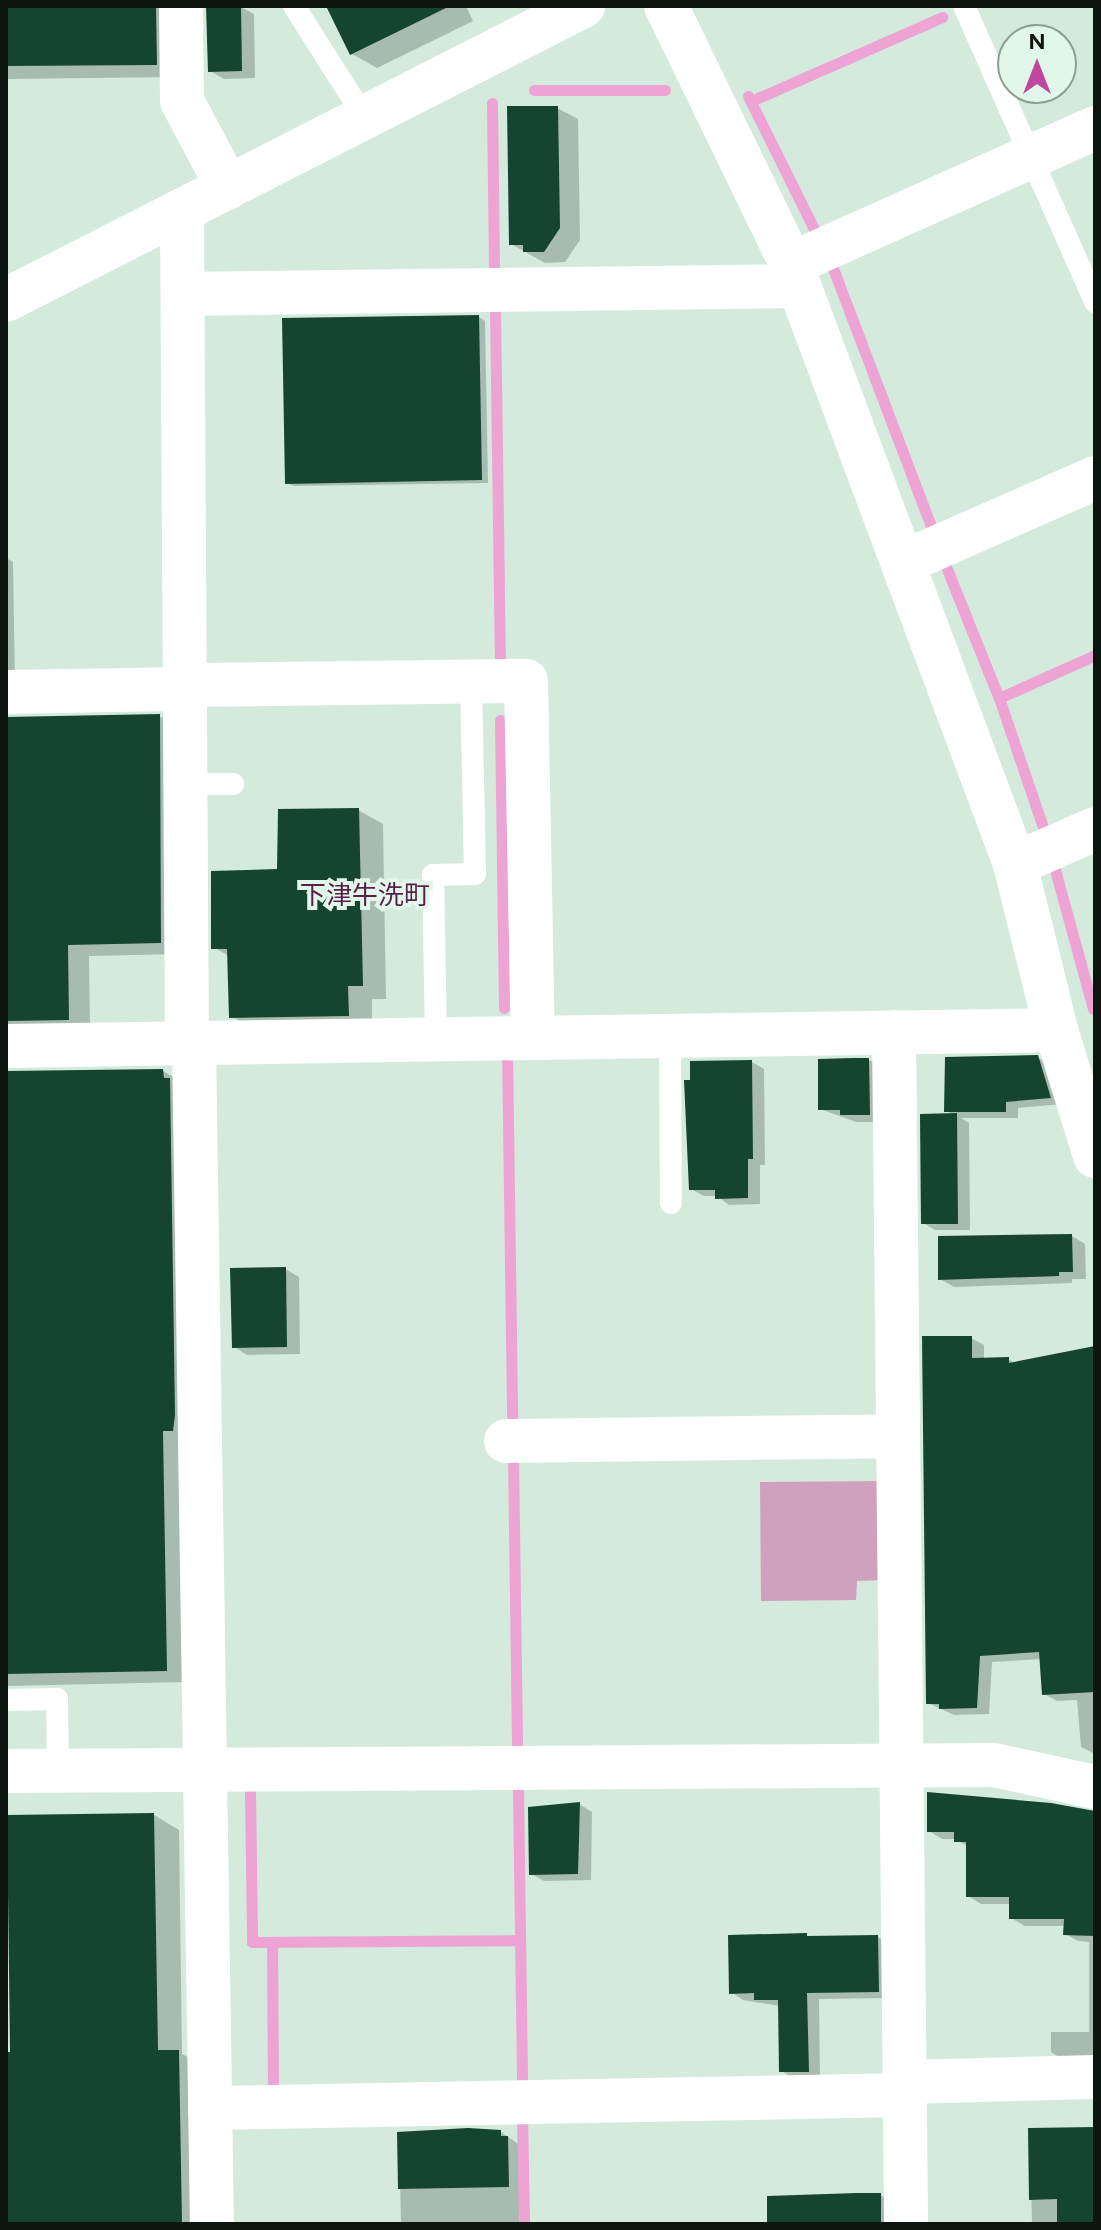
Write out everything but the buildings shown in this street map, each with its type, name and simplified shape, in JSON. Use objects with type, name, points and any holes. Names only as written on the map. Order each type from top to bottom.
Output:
[{"type":"street","points":[[181,6],[182,101],[228,188]]},
{"type":"street","points":[[6,300],[583,6]]},
{"type":"street","points":[[666,6],[795,275],[904,562],[1015,864],[1056,1030],[1095,1156]]},
{"type":"street","points":[[183,294],[795,275],[1030,157],[1095,128]]},
{"type":"street","points":[[182,212],[185,784],[212,2224]]},
{"type":"street","points":[[904,562],[1095,478]]},
{"type":"street","points":[[6,692],[526,681],[533,1038]]},
{"type":"street","points":[[1015,864],[1095,829]]},
{"type":"street","points":[[6,1046],[1056,1030]]},
{"type":"street","points":[[894,1032],[906,2224]]},
{"type":"street","points":[[506,1441],[898,1436]]},
{"type":"street","points":[[6,1771],[994,1765],[1095,1787]]},
{"type":"street","points":[[210,2108],[905,2088],[1095,2077]]},
{"type":"lane","points":[[294,6],[365,118]]},
{"type":"lane","points":[[964,6],[1095,302]]},
{"type":"lane","points":[[436,1040],[433,875],[475,874],[471,682]]},
{"type":"lane","points":[[185,784],[233,784]]},
{"type":"lane","points":[[670,1036],[671,1203]]},
{"type":"lane","points":[[6,1700],[57,1699],[58,1771]]},
{"type":"shaded area","points":[[886,1481],[887,1580],[857,1581],[856,1600],[761,1601],[760,1482]]},
{"type":"waterway","points":[[751,101],[942,17]]},
{"type":"waterway","points":[[534,90],[665,90]]},
{"type":"waterway","points":[[748,96],[815,231]]},
{"type":"waterway","points":[[492,103],[494,277]]},
{"type":"waterway","points":[[831,263],[933,531]]},
{"type":"waterway","points":[[495,308],[500,669]]},
{"type":"waterway","points":[[945,564],[999,698],[1045,833]]},
{"type":"waterway","points":[[999,698],[1095,655]]},
{"type":"waterway","points":[[500,720],[504,1008]]},
{"type":"waterway","points":[[1054,866],[1093,1009]]},
{"type":"waterway","points":[[507,1049],[512,1429]]},
{"type":"waterway","points":[[513,1455],[517,1752]]},
{"type":"waterway","points":[[518,1789],[522,2090]]},
{"type":"waterway","points":[[250,1792],[252,1942],[520,1940]]},
{"type":"waterway","points":[[272,1942],[273,2092]]},
{"type":"waterway","points":[[522,2115],[524,2224]]},
{"type":"district","name":"下津牛洗町","points":[[365,896]]}]
